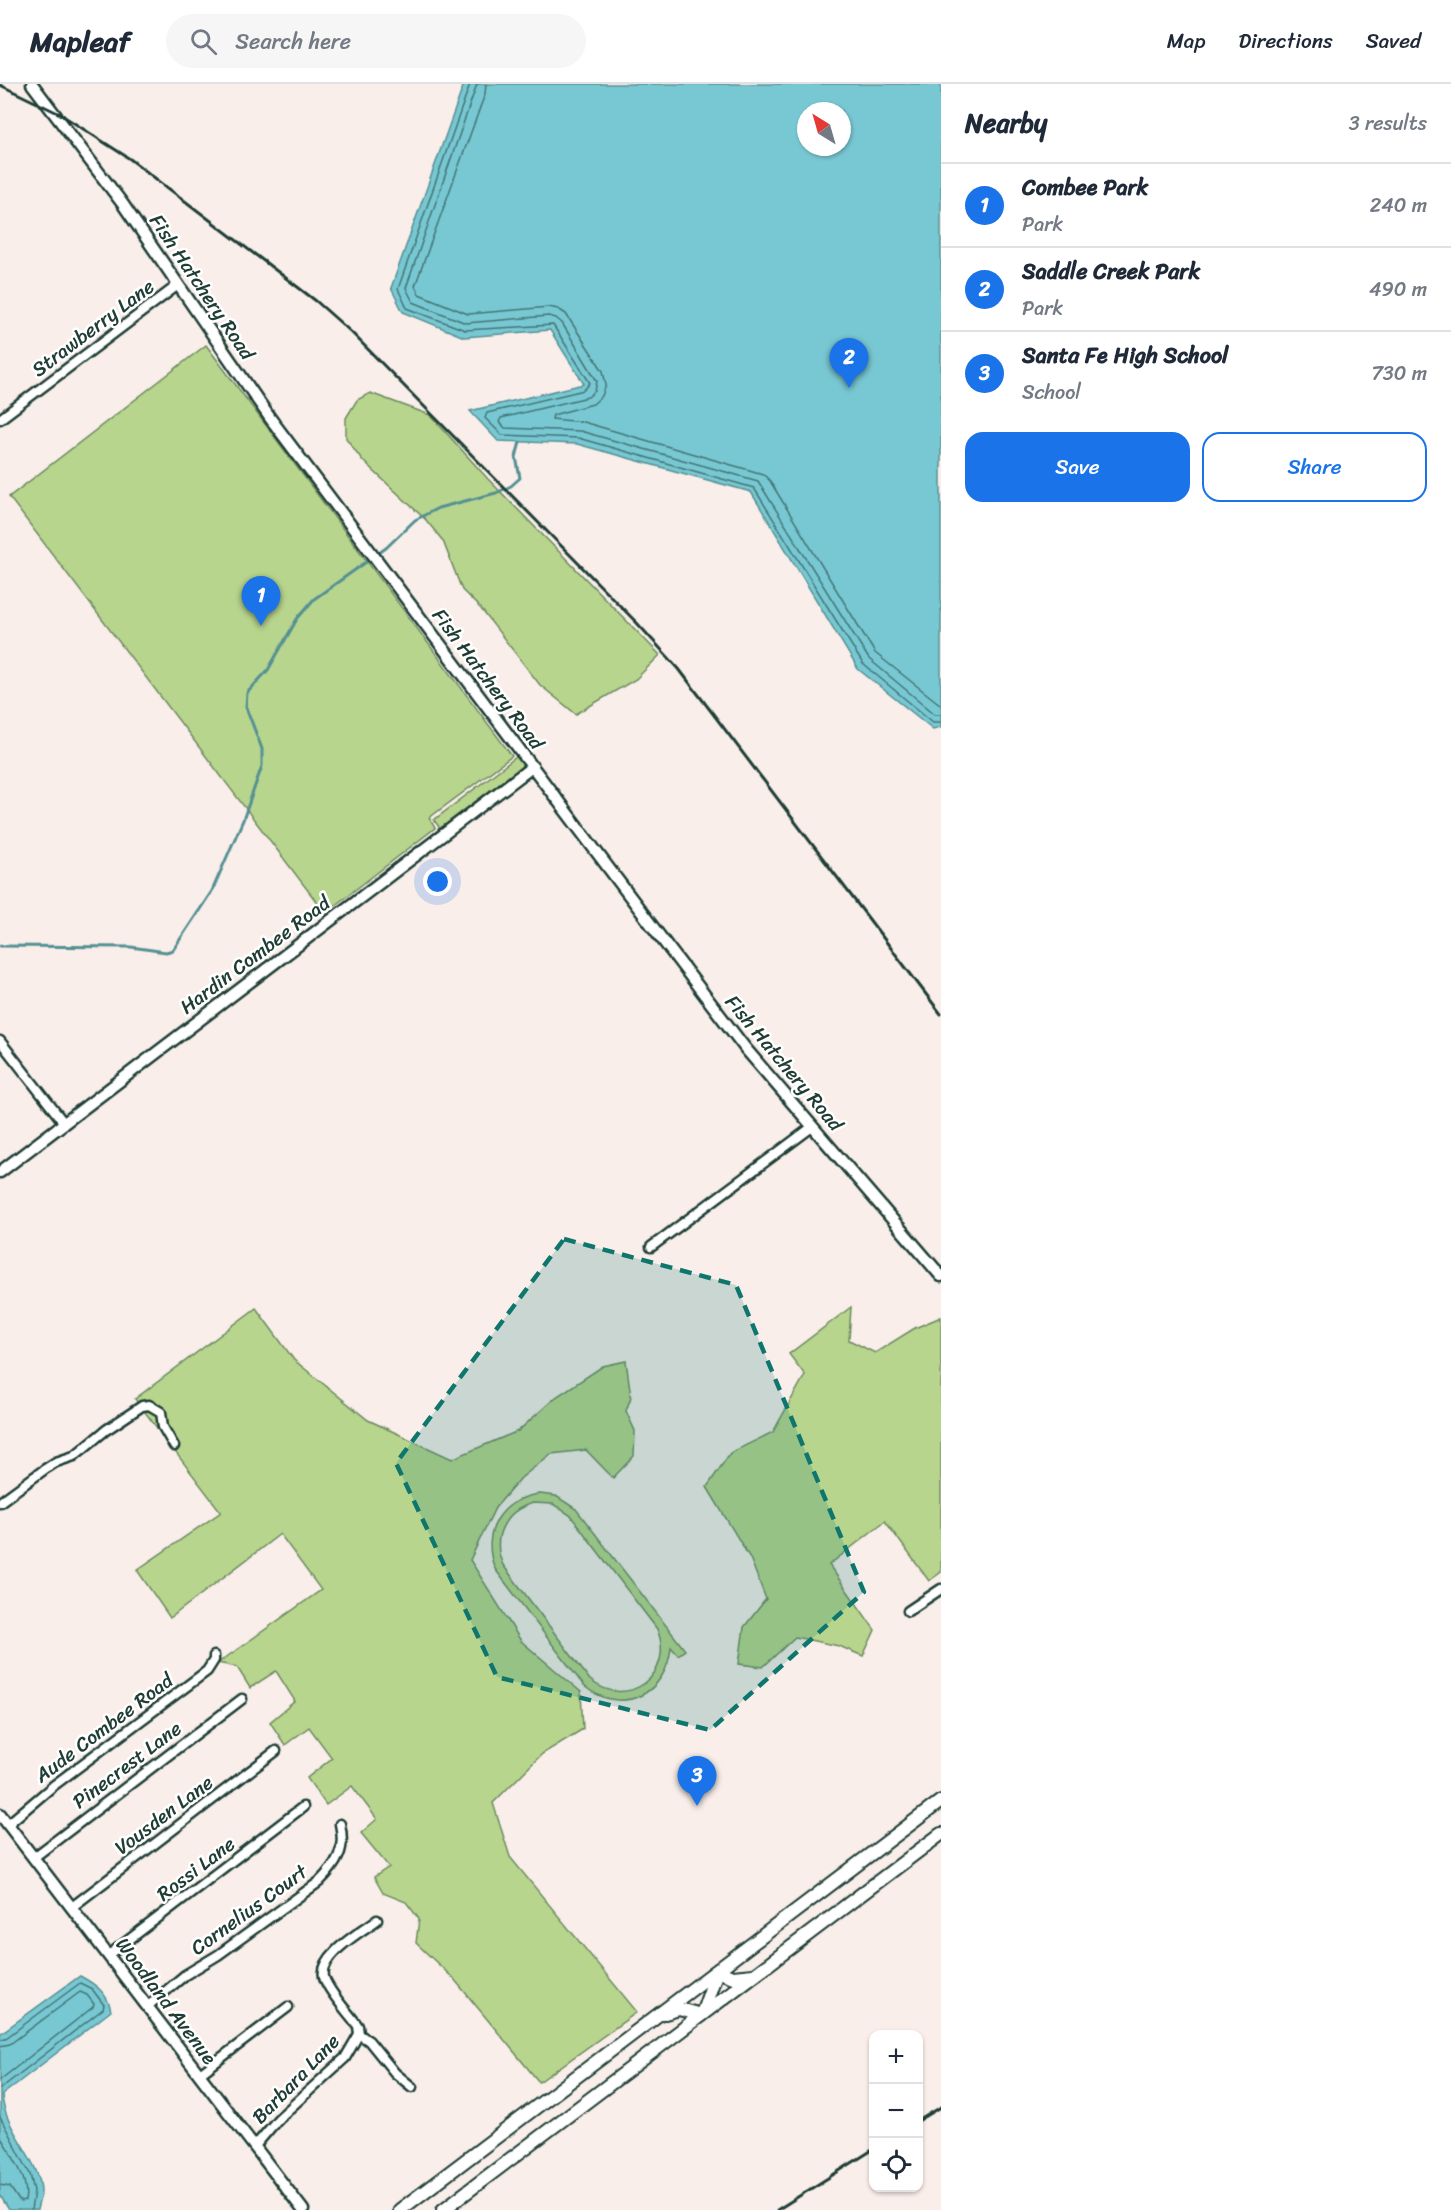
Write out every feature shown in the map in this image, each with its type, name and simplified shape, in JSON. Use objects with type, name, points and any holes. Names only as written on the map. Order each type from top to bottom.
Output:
[{"type":"main road","points":[[400,2210],[941,1801]]},
{"type":"main road","points":[[444,2210],[941,1834]]},
{"type":"main road","points":[[717,1971],[733,1977],[756,1974]]},
{"type":"main road","points":[[701,2015],[717,1971]]},
{"type":"main road","points":[[655,2018],[679,2009],[701,2015]]},
{"type":"street","name":"Fish Hatchery Road","points":[[32,84],[122,203],[270,418],[745,1048],[941,1276]]},
{"type":"street","name":"Strawberry Lane","points":[[0,419],[178,285]]},
{"type":"street","name":"Hardin Combee Road","points":[[0,1172],[532,767]]},
{"type":"street","points":[[0,1041],[64,1123]]},
{"type":"street","points":[[651,1247],[812,1127]]},
{"type":"street","points":[[0,1502],[50,1465],[74,1456],[106,1430],[142,1406],[149,1405],[161,1412],[162,1427],[174,1446]]},
{"type":"street","points":[[908,1611],[941,1589]]},
{"type":"street","name":"Aude Combee Road","points":[[8,1824],[53,1786],[207,1671],[214,1656]]},
{"type":"street","name":"Pinecrest Lane","points":[[33,1858],[242,1699]]},
{"type":"street","name":"Vousden Lane","points":[[72,1907],[276,1751]]},
{"type":"street","name":"Rossi Lane","points":[[109,1955],[303,1807]]},
{"type":"street","name":"Woodland Avenue","points":[[0,1814],[303,2210]]},
{"type":"street","name":"Cornelius Court","points":[[148,2006],[185,1975],[218,1955],[319,1882],[334,1868],[341,1850],[340,1824]]},
{"type":"street","points":[[377,1920],[332,1955],[324,1964],[324,1979],[358,2026],[359,2034],[369,2041],[395,2073],[412,2087]]},
{"type":"street","points":[[200,2074],[288,2007]]},
{"type":"street","name":"Barbara Lane","points":[[255,2146],[278,2120],[345,2058],[359,2034]]},
{"type":"highlighted area","points":[[564,1239],[736,1285],[864,1592],[710,1730],[497,1677],[396,1463]]},
{"type":"green space","points":[[206,345],[512,756],[429,818],[435,828],[325,913],[9,497]]},
{"type":"green space","points":[[370,393],[430,415],[488,479],[660,655],[636,679],[576,714],[540,685],[481,609],[462,590],[443,541],[426,520],[363,461],[346,438],[346,418],[357,400]]},
{"type":"green space","points":[[395,592],[526,765],[332,913],[438,831],[439,827],[434,820],[516,757]]},
{"type":"green space","points":[[851,1307],[849,1340],[875,1353],[915,1328],[941,1317],[941,1572],[929,1581],[885,1521],[829,1565],[875,1630],[863,1656],[839,1646],[795,1637],[763,1667],[739,1664],[744,1627],[766,1599],[750,1558],[707,1487],[730,1453],[773,1432],[805,1375],[789,1354]]},
{"type":"green space","points":[[256,1308],[294,1360],[368,1420],[452,1459],[518,1431],[556,1397],[603,1366],[626,1361],[631,1397],[626,1411],[635,1431],[634,1456],[613,1478],[586,1450],[551,1454],[521,1478],[495,1508],[470,1560],[521,1641],[581,1692],[583,1729],[542,1754],[493,1803],[510,1857],[637,2012],[539,2082],[454,1979],[416,1943],[419,1919],[406,1902],[383,1893],[374,1877],[389,1867],[361,1833],[377,1819],[352,1786],[326,1805],[307,1778],[332,1758],[309,1727],[285,1745],[270,1722],[295,1701],[276,1671],[250,1688],[237,1667],[218,1663],[321,1590],[280,1534],[170,1618],[137,1570],[221,1512],[135,1399]]},
{"type":"green space","points":[[540,1494],[556,1496],[576,1509],[685,1650],[678,1655],[671,1647],[668,1663],[661,1677],[652,1688],[640,1696],[627,1700],[613,1700],[598,1695],[584,1686],[495,1569],[491,1556],[492,1531],[505,1510],[514,1502]],"holes":[[[533,1503],[553,1504],[570,1515],[657,1629],[661,1645],[660,1660],[654,1673],[645,1683],[633,1689],[619,1691],[605,1689],[590,1680],[503,1565],[499,1545],[503,1527],[508,1519],[514,1512]]]},
{"type":"water","points":[[464,84],[941,84],[941,727],[933,729],[858,669],[751,492],[577,444],[498,441],[470,411],[584,384],[550,330],[464,337],[403,312],[391,288]]},
{"type":"water","points":[[80,1976],[100,1990],[107,1999],[111,2011],[2,2095],[9,2121],[35,2168],[41,2191],[37,2210],[9,2210],[0,2195],[0,2034]]},
{"type":"waterway","points":[[0,946],[131,947],[166,952],[173,950],[212,891],[243,820],[262,766],[262,749],[246,707],[247,693],[268,670],[297,619],[314,599],[386,548],[415,520],[438,508],[496,493],[511,486],[520,478],[516,457],[520,442]]},
{"type":"railway","points":[[0,85],[60,114],[130,159],[316,301],[351,332],[637,623],[679,669],[941,1014]]},
{"type":"railway","points":[[923,2118],[941,2107]]},
{"type":"railway","points":[[777,2210],[869,2152]]},
{"type":"place","name":"Saddle Creek Park","points":[[849,388]]},
{"type":"place","name":"Combee Park","points":[[261,626]]},
{"type":"place","name":"Santa Fe High School","points":[[697,1806]]}]
